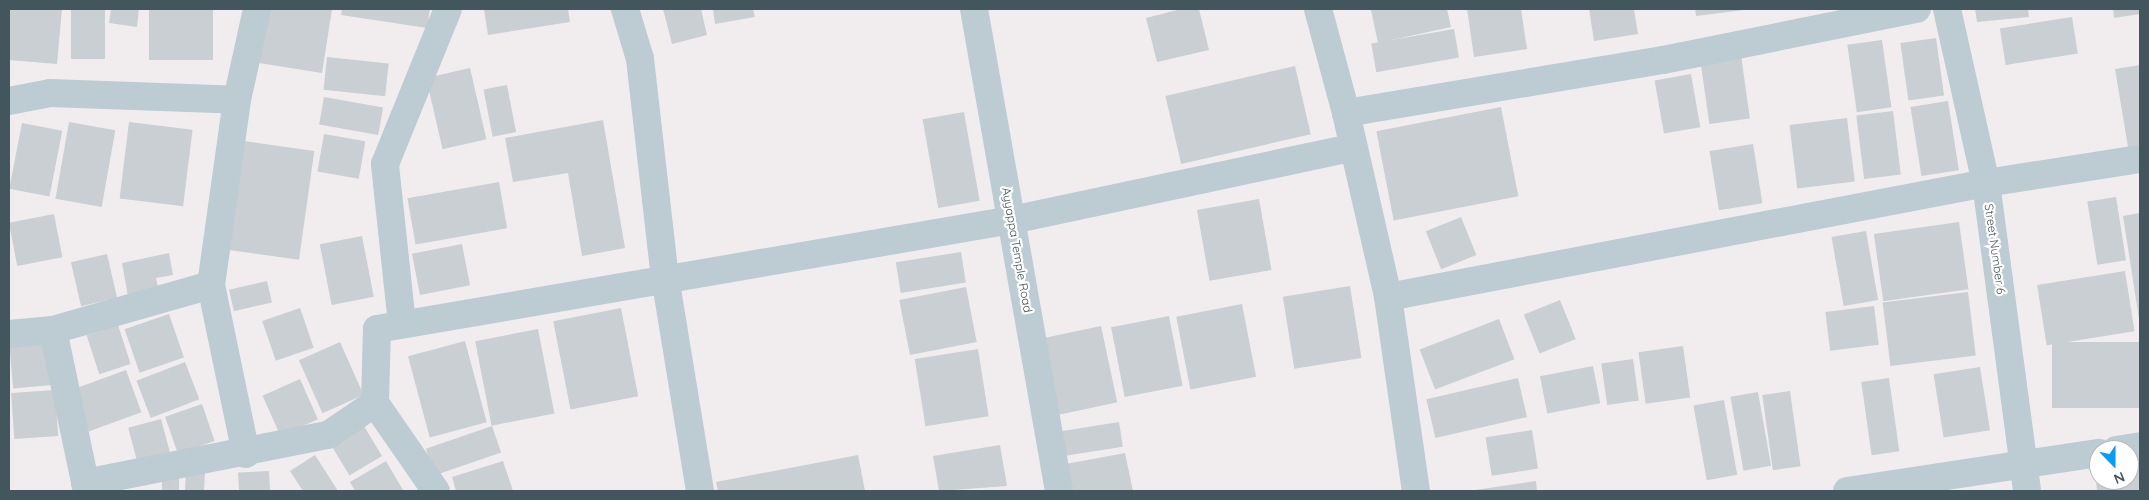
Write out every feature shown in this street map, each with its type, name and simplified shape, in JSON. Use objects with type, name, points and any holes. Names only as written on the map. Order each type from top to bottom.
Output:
[{"type":"street","points":[[246,454],[211,285],[237,100],[257,9]]},
{"type":"street","points":[[402,324],[385,164],[448,9]]},
{"type":"street","points":[[625,9],[640,59],[665,277],[700,491]]},
{"type":"street","name":"Ayyappa Temple Road","points":[[974,9],[1059,491]]},
{"type":"street","points":[[1318,9],[1346,113],[1351,148],[1388,298],[1416,491]]},
{"type":"street","points":[[1346,113],[1663,60],[1917,9]]},
{"type":"street","name":"Street Number 6","points":[[1947,9],[1986,183],[2025,478]]},
{"type":"street","points":[[9,101],[50,93],[237,100]]},
{"type":"street","points":[[436,491],[375,403],[377,329],[665,277],[1012,220],[1351,148]]},
{"type":"street","points":[[1388,298],[1986,183],[2140,159]]},
{"type":"street","points":[[9,334],[53,330],[211,285]]},
{"type":"street","points":[[53,330],[86,487],[246,454],[328,434],[375,403]]},
{"type":"street","points":[[1847,491],[2025,478],[2089,456]]},
{"type":"building","points":[[9,9],[62,9],[57,64],[9,60]]},
{"type":"building","points":[[71,9],[105,9],[105,59],[71,59]]},
{"type":"building","points":[[111,9],[139,9],[137,27],[109,23]]},
{"type":"building","points":[[149,9],[213,9],[213,60],[149,60]]},
{"type":"building","points":[[267,9],[332,9],[322,73],[259,63]]},
{"type":"building","points":[[342,9],[430,9],[427,28],[341,15]]},
{"type":"building","points":[[484,9],[568,9],[570,22],[488,35]]},
{"type":"building","points":[[663,9],[701,9],[707,35],[672,44]]},
{"type":"building","points":[[713,9],[753,9],[755,17],[715,24]]},
{"type":"building","points":[[1181,9],[1199,9],[1209,50],[1157,62],[1146,18]]},
{"type":"building","points":[[1447,9],[1451,27],[1378,43],[1371,10]]},
{"type":"building","points":[[1467,9],[1521,9],[1527,49],[1474,57]]},
{"type":"building","points":[[1589,9],[1634,9],[1638,34],[1594,41]]},
{"type":"building","points":[[1695,9],[1744,9],[1744,10],[1696,16]]},
{"type":"building","points":[[1975,9],[2028,9],[2029,17],[1977,22]]},
{"type":"building","points":[[2113,9],[2140,9],[2140,14],[2114,18]]},
{"type":"building","points":[[2072,17],[2078,54],[2006,65],[2000,28]]},
{"type":"building","points":[[1454,29],[1459,58],[1376,72],[1371,44]]},
{"type":"building","points":[[1936,38],[1944,95],[1908,100],[1900,43]]},
{"type":"building","points":[[1882,40],[1891,107],[1857,112],[1847,45]]},
{"type":"building","points":[[1741,55],[1750,118],[1709,124],[1700,61]]},
{"type":"building","points":[[327,57],[389,63],[385,96],[324,90]]},
{"type":"building","points":[[2140,65],[2140,145],[2128,147],[2115,69]]},
{"type":"building","points":[[1295,66],[1311,134],[1181,164],[1165,96]]},
{"type":"building","points":[[470,68],[486,139],[443,149],[426,78]]},
{"type":"building","points":[[1691,74],[1700,127],[1664,134],[1655,80]]},
{"type":"building","points":[[507,85],[516,132],[493,137],[483,90]]},
{"type":"building","points":[[324,97],[383,107],[378,135],[319,125]]},
{"type":"building","points":[[1948,101],[1959,170],[1921,176],[1910,107]]},
{"type":"building","points":[[1501,107],[1518,196],[1394,221],[1376,131]]},
{"type":"building","points":[[1893,111],[1901,175],[1864,179],[1856,116]]},
{"type":"building","points":[[964,112],[980,201],[938,208],[923,119]]},
{"type":"building","points":[[1847,118],[1855,182],[1797,189],[1789,125]]},
{"type":"building","points":[[603,120],[625,248],[582,256],[568,173],[513,182],[505,138]]},
{"type":"building","points":[[69,122],[115,130],[102,207],[55,199]]},
{"type":"building","points":[[129,122],[193,130],[183,206],[120,198]]},
{"type":"building","points":[[22,123],[62,131],[49,197],[9,189]]},
{"type":"building","points":[[324,134],[365,141],[359,179],[317,171]]},
{"type":"building","points":[[244,141],[314,151],[299,260],[229,250]]},
{"type":"building","points":[[1753,144],[1762,203],[1719,210],[1710,151]]},
{"type":"building","points":[[499,182],[507,228],[416,244],[407,198]]},
{"type":"building","points":[[2116,197],[2126,260],[2097,265],[2087,202]]},
{"type":"building","points":[[1259,199],[1272,270],[1209,281],[1197,210]]},
{"type":"building","points":[[2140,213],[2140,319],[2139,319],[2123,216]]},
{"type":"building","points":[[54,214],[62,257],[17,266],[9,223]]},
{"type":"building","points":[[1461,217],[1476,255],[1441,269],[1426,231]]},
{"type":"building","points":[[1959,222],[1968,289],[1883,301],[1874,234]]},
{"type":"building","points":[[1866,231],[1878,300],[1844,306],[1832,237]]},
{"type":"building","points":[[362,236],[374,297],[332,305],[320,244]]},
{"type":"building","points":[[462,244],[470,285],[420,295],[412,254]]},
{"type":"building","points":[[961,252],[966,283],[901,293],[896,262]]},
{"type":"building","points":[[169,253],[173,275],[156,278],[160,296],[129,302],[122,263]]},
{"type":"building","points":[[107,254],[117,298],[81,306],[71,262]]},
{"type":"building","points":[[2125,271],[2135,331],[2047,345],[2037,285]]},
{"type":"building","points":[[267,281],[272,302],[234,311],[229,290]]},
{"type":"building","points":[[1350,286],[1361,358],[1294,369],[1283,297]]},
{"type":"building","points":[[966,287],[977,342],[910,355],[899,300]]},
{"type":"building","points":[[1968,292],[1976,356],[1890,366],[1883,302]]},
{"type":"building","points":[[1560,300],[1576,339],[1540,354],[1524,315]]},
{"type":"building","points":[[1242,304],[1256,377],[1190,389],[1176,317]]},
{"type":"building","points":[[1874,306],[1879,345],[1830,351],[1825,312]]},
{"type":"building","points":[[300,308],[314,348],[276,361],[262,321]]},
{"type":"building","points":[[621,308],[638,396],[570,410],[553,321]]},
{"type":"building","points":[[169,314],[184,357],[140,373],[125,329]]},
{"type":"building","points":[[1169,316],[1183,386],[1125,397],[1111,327]]},
{"type":"building","points":[[1499,319],[1514,359],[1435,390],[1420,349]]},
{"type":"building","points":[[118,325],[131,364],[99,374],[87,335]]},
{"type":"building","points":[[1101,326],[1117,402],[1056,415],[1039,339]]},
{"type":"building","points":[[538,329],[554,413],[492,426],[475,341]]},
{"type":"building","points":[[51,339],[55,385],[13,388],[9,343]]},
{"type":"building","points":[[465,341],[487,422],[430,437],[408,356]]},
{"type":"building","points":[[340,342],[364,395],[322,413],[299,360]]},
{"type":"building","points":[[2052,342],[2140,342],[2140,408],[2052,408]]},
{"type":"building","points":[[1683,346],[1690,397],[1646,404],[1638,352]]},
{"type":"building","points":[[978,349],[989,416],[925,426],[915,359]]},
{"type":"building","points":[[1633,359],[1639,401],[1607,405],[1601,363]]},
{"type":"building","points":[[185,362],[199,399],[151,418],[136,381]]},
{"type":"building","points":[[1593,366],[1600,403],[1547,414],[1540,376]]},
{"type":"building","points":[[1980,367],[1990,430],[1944,438],[1934,374]]},
{"type":"building","points":[[126,370],[141,412],[89,431],[73,389]]},
{"type":"building","points":[[1518,378],[1527,417],[1435,438],[1426,399]]},
{"type":"building","points":[[1889,378],[1899,451],[1872,455],[1861,382]]},
{"type":"building","points":[[300,379],[318,419],[280,436],[263,396]]},
{"type":"building","points":[[55,390],[58,436],[14,439],[11,393]]},
{"type":"building","points":[[1790,391],[1801,466],[1773,470],[1762,395]]},
{"type":"building","points":[[1758,392],[1771,466],[1743,471],[1730,397]]},
{"type":"building","points":[[1724,400],[1737,475],[1707,480],[1693,405]]},
{"type":"building","points":[[202,404],[215,441],[178,454],[165,417]]},
{"type":"building","points":[[161,419],[171,456],[138,465],[128,428]]},
{"type":"building","points":[[1119,422],[1123,447],[1056,457],[1052,433]]},
{"type":"building","points":[[364,426],[382,456],[349,476],[331,446]]},
{"type":"building","points":[[492,426],[501,452],[435,475],[426,449]]},
{"type":"building","points":[[1532,430],[1538,469],[1492,476],[1486,437]]},
{"type":"building","points":[[1000,445],[1007,486],[939,491],[933,456]]},
{"type":"building","points":[[1125,453],[1133,491],[1060,491],[1055,466]]},
{"type":"building","points":[[315,455],[338,491],[303,491],[290,471]]},
{"type":"building","points":[[858,455],[865,491],[718,491],[716,482]]},
{"type":"building","points":[[386,461],[403,490],[355,491],[350,482]]},
{"type":"building","points":[[503,461],[513,491],[456,491],[452,477]]},
{"type":"building","points":[[2139,463],[2140,491],[2097,491],[2139,490]]},
{"type":"building","points":[[269,471],[270,491],[239,491],[238,473]]},
{"type":"building","points":[[186,472],[205,473],[204,491],[185,491]]},
{"type":"building","points":[[162,476],[179,476],[179,491],[162,491]]},
{"type":"building","points":[[1536,481],[1537,491],[1475,491],[1475,490]]}]
